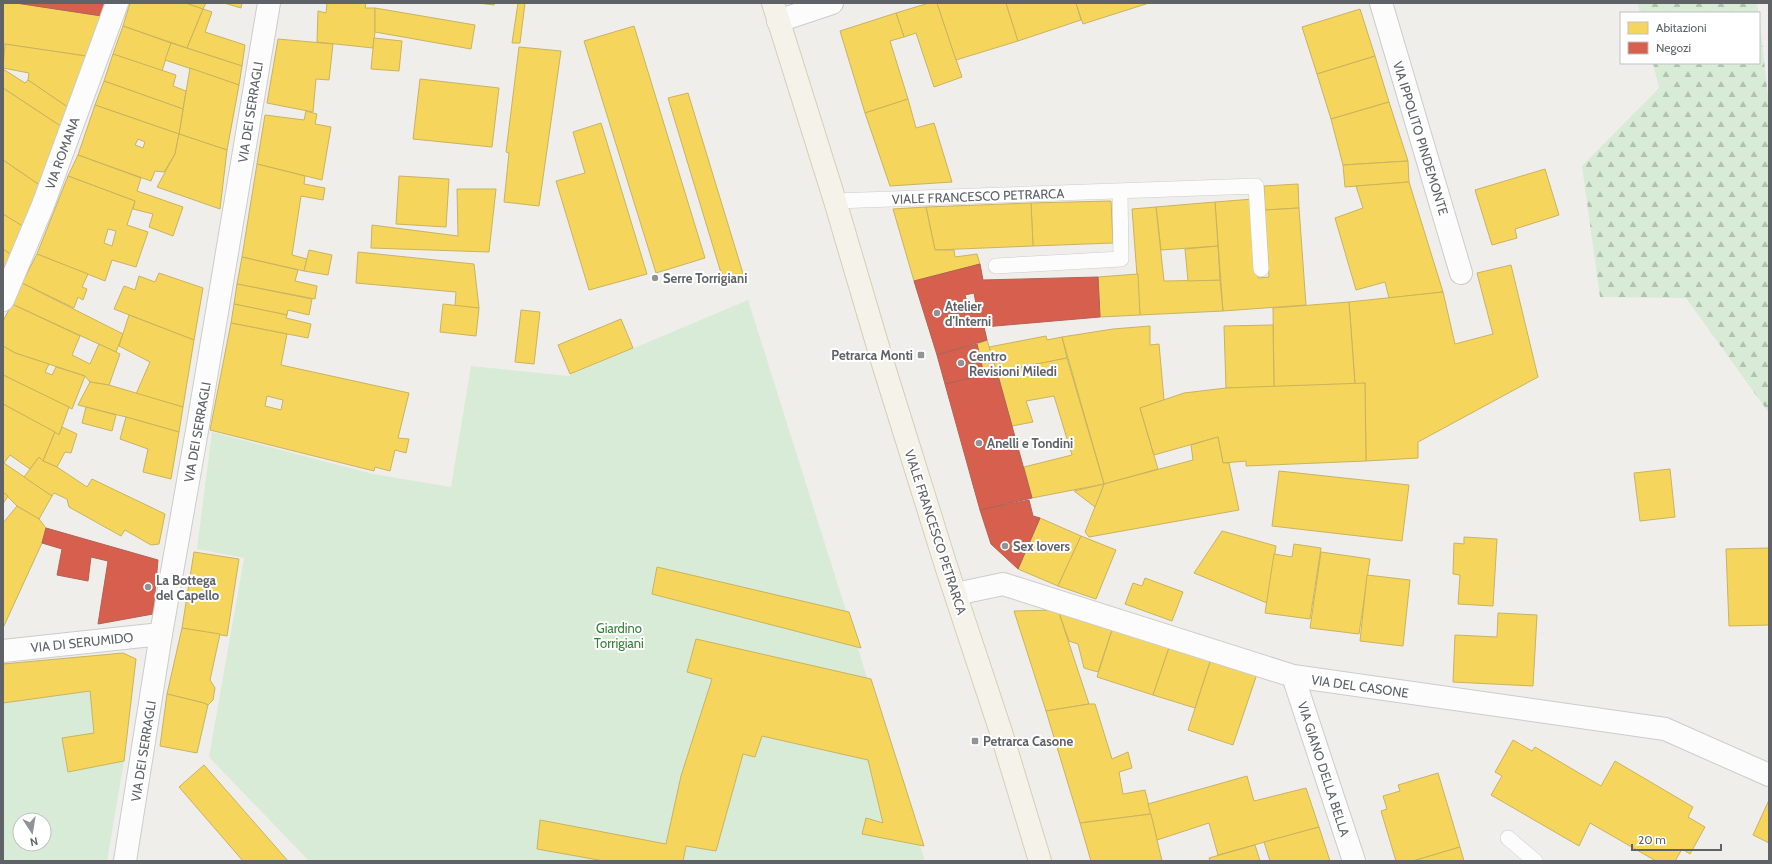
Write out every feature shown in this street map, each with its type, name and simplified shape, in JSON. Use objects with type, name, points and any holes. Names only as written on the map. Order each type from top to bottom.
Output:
[{"type":"main road","name":"VIALE FRANCESCO PETRARCA","points":[[776,12],[835,201],[884,367],[1001,732],[1040,861]]},
{"type":"street","name":"VIA ROMANA","points":[[3,300],[43,204],[117,3]]},
{"type":"street","name":"VIA DEI SERRAGLI","points":[[125,861],[161,634],[196,440],[269,3]]},
{"type":"street","points":[[776,12],[832,3]]},
{"type":"street","name":"VIA IPPOLITO PINDEMONTE","points":[[1381,3],[1462,273]]},
{"type":"street","name":"VIA DEL CASONE","points":[[956,594],[1003,584],[1293,676],[1664,729],[1769,775]]},
{"type":"street","name":"VIA DI SERUMIDO","points":[[3,651],[161,634]]},
{"type":"street","name":"VIA GIANO DELLA BELLA","points":[[1293,676],[1354,861]]},
{"type":"lane","name":"VIALE FRANCESCO PETRARCA","points":[[835,201],[1256,186],[1262,269]]},
{"type":"lane","points":[[996,266],[1121,259],[1120,192]]},
{"type":"lane","points":[[1508,838],[1535,861]]},
{"type":"green space","points":[[1638,3],[1756,3],[1759,12],[1640,12]]},
{"type":"green space","points":[[1760,23],[1769,106],[1769,413],[1686,298],[1600,297],[1582,166],[1659,88],[1653,64],[1760,64]]},
{"type":"green space","name":"Giardino Torrigiani","points":[[748,300],[925,861],[309,861],[209,757],[244,558],[197,549],[212,432],[373,474],[451,487],[471,366],[568,376]]},
{"type":"green space","points":[[90,691],[94,733],[124,761],[107,861],[3,861],[3,703]]},
{"type":"building: Abitazioni","points":[[3,3],[16,3],[102,16],[86,56],[3,44]]},
{"type":"building: Abitazioni","points":[[130,3],[186,3],[203,9],[187,48],[123,26]]},
{"type":"building: Abitazioni","points":[[186,3],[206,3],[203,9]]},
{"type":"building: Abitazioni","points":[[224,3],[242,3],[241,8]]},
{"type":"building: Abitazioni","points":[[327,3],[366,3],[365,8],[375,8],[373,48],[317,42],[318,11],[326,13]]},
{"type":"building: Abitazioni","points":[[478,3],[495,3],[494,5]]},
{"type":"building: Abitazioni","points":[[518,3],[525,3],[520,43],[512,43]]},
{"type":"building: Abitazioni","points":[[929,3],[937,3],[962,77],[934,87],[916,33],[904,37],[896,13]]},
{"type":"building: Abitazioni","points":[[937,3],[1006,3],[1018,41],[956,60]]},
{"type":"building: Abitazioni","points":[[1006,3],[1076,3],[1081,20],[1018,41]]},
{"type":"building: Abitazioni","points":[[1076,3],[1149,3],[1083,24]]},
{"type":"building: Abitazioni","points":[[375,8],[475,25],[471,49],[375,32]]},
{"type":"building: Abitazioni","points":[[203,9],[212,12],[205,32],[245,45],[242,66],[187,48]]},
{"type":"building: Abitazioni","points":[[1360,9],[1375,56],[1317,74],[1302,27]]},
{"type":"building: Abitazioni","points":[[896,13],[904,37],[890,41],[908,99],[865,113],[840,31]]},
{"type":"building: Abitazioni","points":[[123,26],[171,43],[162,71],[113,54]]},
{"type":"building: Abitazioni","points":[[634,26],[705,258],[656,273],[584,41]]},
{"type":"building: Abitazioni","points":[[374,38],[402,41],[399,71],[371,69]]},
{"type":"building: Abitazioni","points":[[278,39],[333,44],[329,80],[316,79],[313,112],[267,103]]},
{"type":"building: Abitazioni","points":[[171,43],[242,66],[239,85],[165,60]]},
{"type":"building: Abitazioni","points":[[5,44],[86,56],[69,108],[28,80],[29,73],[3,68]]},
{"type":"building: Abitazioni","points":[[519,47],[561,51],[539,206],[504,202],[509,153],[506,152]]},
{"type":"building: Abitazioni","points":[[113,54],[176,75],[173,86],[186,91],[183,109],[104,81]]},
{"type":"building: Abitazioni","points":[[1375,56],[1389,102],[1331,119],[1317,74]]},
{"type":"building: Abitazioni","points":[[190,68],[239,85],[227,150],[179,134]]},
{"type":"building: Abitazioni","points":[[3,69],[25,83],[28,80],[69,108],[62,127],[3,88]]},
{"type":"building: Abitazioni","points":[[420,79],[499,88],[492,147],[413,139]]},
{"type":"building: Abitazioni","points":[[104,81],[183,109],[179,134],[95,105]]},
{"type":"building: Abitazioni","points":[[3,88],[62,127],[41,186],[3,160]]},
{"type":"building: Abitazioni","points":[[688,93],[745,280],[725,286],[668,98]]},
{"type":"building: Abitazioni","points":[[908,99],[916,128],[934,123],[952,182],[890,186],[865,113]]},
{"type":"building: Abitazioni","points":[[1389,102],[1408,161],[1343,165],[1331,119]]},
{"type":"building: Abitazioni","points":[[95,105],[179,134],[175,154],[164,172],[155,171],[151,181],[78,155]],"holes":[[[138,139],[145,142],[143,148],[135,145]]]},
{"type":"building: Abitazioni","points":[[306,111],[317,114],[315,124],[331,127],[322,180],[257,164],[265,115],[304,120]]},
{"type":"building: Abitazioni","points":[[601,123],[647,274],[589,290],[556,181],[585,173],[573,132]]},
{"type":"building: Abitazioni","points":[[179,134],[227,150],[220,209],[157,187],[175,154]]},
{"type":"building: Abitazioni","points":[[78,155],[141,178],[137,191],[183,207],[173,236],[149,227],[153,214],[133,209],[135,201],[68,176]]},
{"type":"building: Abitazioni","points":[[3,160],[41,186],[24,227],[3,214]]},
{"type":"building: Abitazioni","points":[[1408,161],[1409,182],[1345,187],[1343,165]]},
{"type":"building: Abitazioni","points":[[257,164],[305,176],[304,184],[325,188],[323,200],[301,196],[292,255],[307,259],[304,271],[242,257]]},
{"type":"building: Abitazioni","points":[[1545,169],[1559,215],[1515,229],[1517,238],[1492,245],[1475,190]]},
{"type":"building: Abitazioni","points":[[68,176],[135,201],[127,225],[148,232],[136,267],[112,260],[105,281],[37,254]],"holes":[[[108,229],[116,231],[112,246],[104,243]]]},
{"type":"building: Abitazioni","points":[[399,176],[449,179],[446,227],[396,224]]},
{"type":"building: Abitazioni","points":[[1409,182],[1443,292],[1389,298],[1385,282],[1356,290],[1335,218],[1363,208],[1356,186]]},
{"type":"building: Abitazioni","points":[[1298,184],[1299,208],[1265,210],[1264,186]]},
{"type":"building: Abitazioni","points":[[457,189],[496,189],[489,252],[371,248],[372,225],[458,236]]},
{"type":"building: Abitazioni","points":[[1253,199],[1258,278],[1269,277],[1265,210],[1299,208],[1306,305],[1223,311],[1215,202]]},
{"type":"building: Abitazioni","points":[[1111,201],[1113,243],[1033,246],[1031,203]]},
{"type":"building: Abitazioni","points":[[1215,202],[1218,246],[1161,250],[1156,207]]},
{"type":"building: Abitazioni","points":[[1031,203],[1033,246],[935,250],[926,207]]},
{"type":"building: Abitazioni","points":[[926,207],[935,250],[954,250],[955,257],[977,254],[980,264],[914,281],[893,209]]},
{"type":"building: Abitazioni","points":[[1156,207],[1164,281],[1220,280],[1223,311],[1140,315],[1132,209]]},
{"type":"building: Abitazioni","points":[[3,214],[24,227],[13,256],[3,249]]},
{"type":"building: Abitazioni","points":[[1218,246],[1220,280],[1188,281],[1185,249]]},
{"type":"building: Abitazioni","points":[[3,249],[13,256],[3,279]]},
{"type":"building: Abitazioni","points":[[309,250],[332,255],[328,275],[304,271]]},
{"type":"building: Abitazioni","points":[[358,252],[474,264],[479,308],[455,306],[456,292],[356,283]]},
{"type":"building: Abitazioni","points":[[37,254],[88,274],[82,287],[87,289],[83,300],[78,297],[74,308],[22,283]]},
{"type":"building: Abitazioni","points":[[242,257],[298,270],[295,281],[317,286],[315,299],[237,284]]},
{"type":"building: Abitazioni","points":[[1511,265],[1538,377],[1418,442],[1418,458],[1366,461],[1365,383],[1355,384],[1349,302],[1443,292],[1455,344],[1493,334],[1477,273]]},
{"type":"building: Abitazioni","points":[[159,273],[203,288],[194,340],[114,309],[124,286],[135,290],[139,276],[155,282]]},
{"type":"building: Abitazioni","points":[[1138,274],[1140,315],[1100,317],[1098,277]]},
{"type":"building: Abitazioni","points":[[22,283],[123,334],[116,352],[12,304]]},
{"type":"building: Abitazioni","points":[[237,284],[312,299],[309,315],[288,310],[287,315],[234,304]]},
{"type":"building: Abitazioni","points":[[1349,302],[1355,384],[1274,387],[1273,308]]},
{"type":"building: Abitazioni","points":[[12,304],[80,336],[72,355],[90,364],[99,344],[120,354],[109,385],[90,382],[85,376],[15,353],[3,346],[3,321]]},
{"type":"building: Abitazioni","points":[[234,304],[287,315],[286,318],[311,324],[308,338],[231,323]]},
{"type":"building: Abitazioni","points":[[443,304],[479,308],[476,336],[440,332]]},
{"type":"building: Abitazioni","points":[[521,310],[540,312],[534,364],[515,362]]},
{"type":"building: Abitazioni","points":[[129,315],[194,340],[183,407],[136,394],[150,362],[119,346]]},
{"type":"building: Abitazioni","points":[[621,319],[633,348],[570,374],[558,345]]},
{"type":"building: Abitazioni","points":[[231,323],[287,334],[281,365],[409,393],[398,438],[409,439],[406,453],[395,450],[390,471],[375,467],[374,471],[210,430]],"holes":[[[267,396],[283,400],[281,410],[265,406]]]},
{"type":"building: Abitazioni","points":[[1273,325],[1274,387],[1226,388],[1224,326]]},
{"type":"building: Abitazioni","points":[[1150,326],[1150,345],[1159,344],[1164,400],[1140,408],[1158,469],[1104,484],[1062,337],[1113,329]]},
{"type":"building: Abitazioni","points":[[1046,336],[1047,340],[1062,337],[1067,358],[997,372],[989,347]]},
{"type":"building: Abitazioni","points":[[987,340],[997,372],[984,375],[977,344]]},
{"type":"building: Abitazioni","points":[[3,346],[15,353],[49,364],[45,372],[52,375],[56,367],[85,376],[72,409],[3,375]]},
{"type":"building: Abitazioni","points":[[1067,358],[1104,484],[1032,498],[1024,467],[1072,455],[1054,396],[1026,401],[1033,422],[1012,426],[997,372]]},
{"type":"building: Abitazioni","points":[[3,375],[69,407],[59,435],[3,404]]},
{"type":"building: Abitazioni","points":[[90,382],[109,385],[183,407],[179,432],[78,405]]},
{"type":"building: Abitazioni","points":[[1365,383],[1366,461],[1246,466],[1246,461],[1223,463],[1218,437],[1154,455],[1140,408],[1184,393],[1226,388]]},
{"type":"building: Abitazioni","points":[[3,404],[55,432],[43,461],[39,457],[30,469],[10,455],[4,463],[52,496],[39,519],[17,506],[3,492]]},
{"type":"building: Abitazioni","points":[[86,407],[116,415],[112,431],[82,423]]},
{"type":"building: Abitazioni","points":[[126,417],[179,432],[171,479],[143,472],[148,449],[120,439]]},
{"type":"building: Abitazioni","points":[[62,427],[77,434],[71,453],[65,452],[57,467],[43,461],[55,432],[59,435]]},
{"type":"building: Abitazioni","points":[[1218,437],[1223,463],[1229,463],[1239,510],[1089,537],[1085,532],[1104,484],[1193,460],[1191,445]]},
{"type":"building: Abitazioni","points":[[39,457],[43,461],[57,467],[87,487],[92,479],[165,514],[159,544],[151,545],[125,530],[121,536],[69,507],[67,499],[54,493],[52,496],[24,477]]},
{"type":"building: Abitazioni","points":[[1670,469],[1675,517],[1640,521],[1634,473]]},
{"type":"building: Abitazioni","points":[[1279,471],[1409,485],[1402,541],[1272,526]]},
{"type":"building: Abitazioni","points":[[1104,484],[1095,507],[1074,491]]},
{"type":"building: Abitazioni","points":[[3,492],[8,496],[3,504]]},
{"type":"building: Abitazioni","points":[[17,506],[39,519],[46,528],[42,543],[3,628],[3,523]]},
{"type":"building: Abitazioni","points":[[1040,518],[1081,536],[1058,586],[1018,569]]},
{"type":"building: Abitazioni","points":[[1222,531],[1276,546],[1267,603],[1194,573]]},
{"type":"building: Abitazioni","points":[[1081,536],[1116,550],[1096,599],[1058,586]]},
{"type":"building: Abitazioni","points":[[1464,537],[1497,539],[1493,606],[1458,604],[1460,575],[1453,574],[1454,543],[1464,544]]},
{"type":"building: Abitazioni","points":[[1294,544],[1321,548],[1310,619],[1265,613],[1274,554],[1292,557]]},
{"type":"building: Abitazioni","points":[[1769,548],[1769,625],[1729,626],[1726,549]]},
{"type":"building: Abitazioni","points":[[194,552],[239,559],[227,636],[182,628]]},
{"type":"building: Abitazioni","points":[[1321,552],[1370,559],[1359,634],[1310,628]]},
{"type":"building: Abitazioni","points":[[657,567],[849,612],[861,648],[652,594]]},
{"type":"building: Abitazioni","points":[[1367,575],[1410,580],[1403,646],[1360,641]]},
{"type":"building: Abitazioni","points":[[1145,578],[1183,592],[1172,621],[1125,604],[1133,583],[1142,586]]},
{"type":"building: Abitazioni","points":[[1058,610],[1113,627],[1098,672],[1084,668],[1078,644],[1069,641]]},
{"type":"building: Abitazioni","points":[[1058,610],[1089,704],[1046,711],[1014,611]]},
{"type":"building: Abitazioni","points":[[1498,613],[1537,615],[1533,686],[1453,682],[1455,635],[1497,637]]},
{"type":"building: Abitazioni","points":[[1113,627],[1170,645],[1153,695],[1097,677]]},
{"type":"building: Abitazioni","points":[[182,628],[220,634],[210,680],[215,688],[213,700],[208,705],[167,694]]},
{"type":"building: Abitazioni","points":[[696,639],[871,679],[924,846],[862,834],[866,818],[883,823],[868,760],[762,736],[755,757],[743,754],[716,851],[686,846],[683,861],[604,861],[537,849],[540,820],[666,844],[681,776],[712,679],[687,672]]},
{"type":"building: Abitazioni","points":[[1170,645],[1211,659],[1195,708],[1153,695]]},
{"type":"building: Abitazioni","points":[[123,653],[136,659],[124,761],[68,772],[62,738],[94,733],[90,691],[3,703],[3,664]]},
{"type":"building: Abitazioni","points":[[1211,659],[1257,674],[1233,745],[1188,730]]},
{"type":"building: Abitazioni","points":[[167,694],[208,705],[197,753],[160,746]]},
{"type":"building: Abitazioni","points":[[1095,704],[1112,759],[1128,752],[1132,768],[1119,772],[1123,794],[1145,790],[1151,814],[1080,823],[1046,711]]},
{"type":"building: Abitazioni","points":[[1513,740],[1532,751],[1535,747],[1601,786],[1615,761],[1693,807],[1688,817],[1705,827],[1690,854],[1682,849],[1675,861],[1656,861],[1590,823],[1579,846],[1491,795],[1502,776],[1495,772]]},
{"type":"building: Abitazioni","points":[[204,765],[288,861],[243,861],[179,787]]},
{"type":"building: Abitazioni","points":[[1438,773],[1460,847],[1413,861],[1396,861],[1381,811],[1387,809],[1383,796],[1400,791],[1398,785]]},
{"type":"building: Abitazioni","points":[[1247,776],[1254,801],[1306,788],[1319,827],[1218,855],[1209,823],[1157,840],[1148,804]]},
{"type":"building: Abitazioni","points":[[1769,800],[1769,843],[1753,835]]},
{"type":"building: Abitazioni","points":[[1151,814],[1162,861],[1091,861],[1080,823]]},
{"type":"building: Abitazioni","points":[[1319,827],[1330,861],[1270,861],[1264,842]]},
{"type":"building: Abitazioni","points":[[1255,845],[1260,861],[1210,861],[1209,858]]},
{"type":"building: Abitazioni","points":[[1460,847],[1464,861],[1413,861]]},
{"type":"building: Negozi","points":[[16,3],[106,3],[102,16]]},
{"type":"building: Negozi","points":[[980,264],[983,280],[1098,277],[1100,317],[984,327],[987,340],[937,355],[914,281]],"holes":[[[974,293],[977,309],[969,310],[965,295]]]},
{"type":"building: Negozi","points":[[977,344],[984,375],[945,384],[937,355]]},
{"type":"building: Negozi","points":[[997,372],[1032,498],[980,510],[945,384]]},
{"type":"building: Negozi","points":[[1029,500],[1033,516],[1040,518],[1018,569],[991,544],[980,510]]},
{"type":"building: Negozi","points":[[46,528],[158,560],[153,614],[98,624],[108,561],[91,557],[88,581],[57,575],[62,549],[42,543]]},
{"type":"place","name":"Serre Torrigiani","points":[[655,278]]},
{"type":"place","name":"Atelier d'Interni","points":[[937,313]]},
{"type":"place","name":"Petrarca Monti","points":[[921,355]]},
{"type":"place","name":"Centro Revisioni Miledi","points":[[961,363]]},
{"type":"place","name":"Anelli e Tondini","points":[[979,443]]},
{"type":"place","name":"Sex lovers","points":[[1005,546]]},
{"type":"place","name":"La Bottega del Capello","points":[[148,587]]},
{"type":"place","name":"Petrarca Casone","points":[[975,741]]}]
